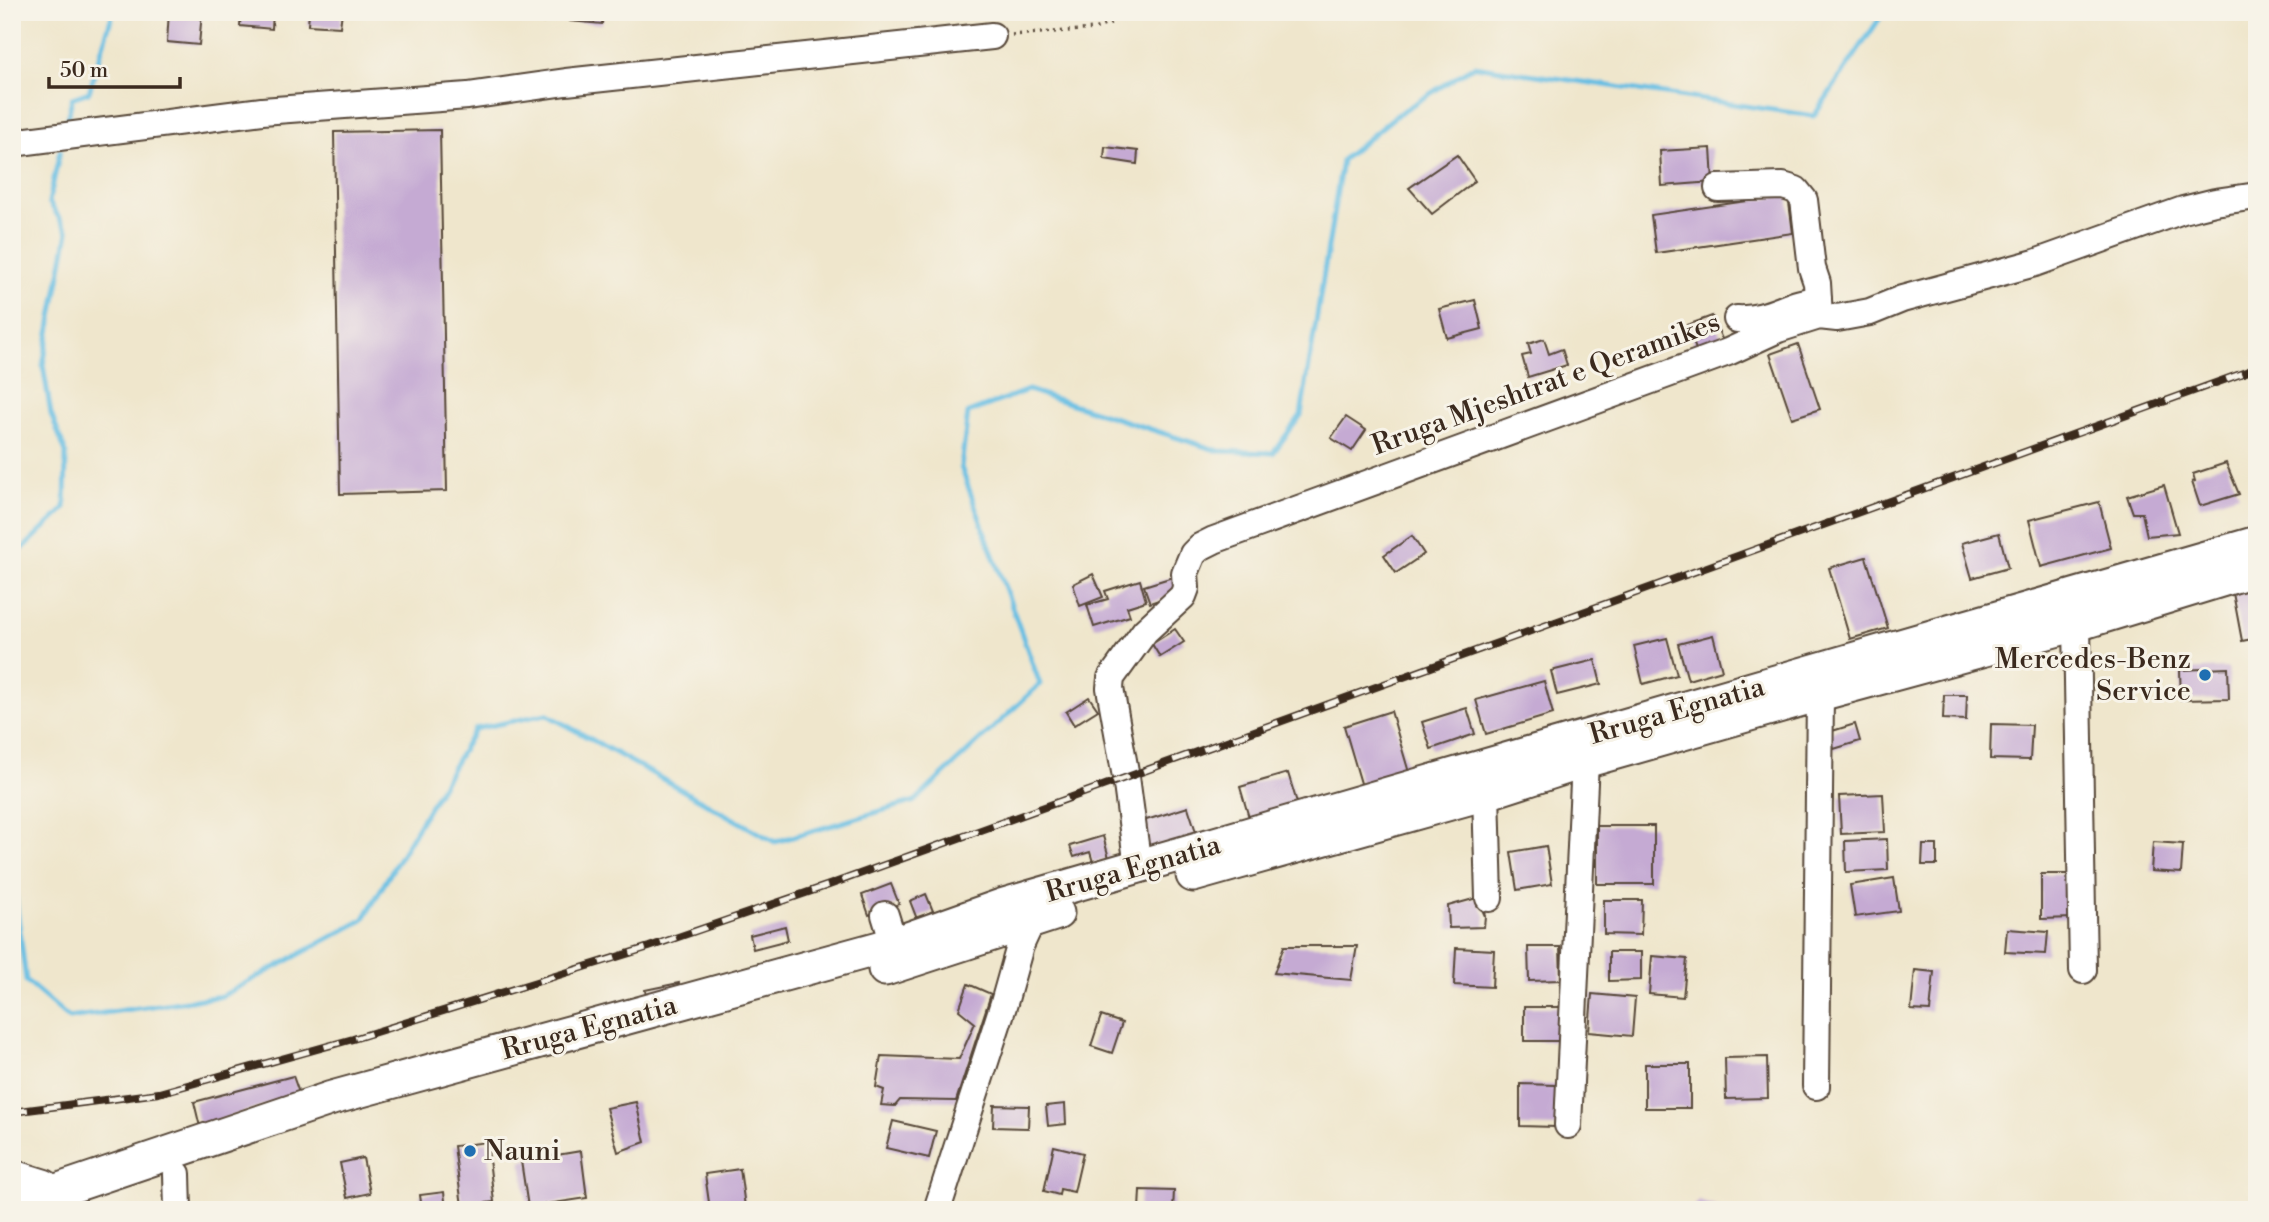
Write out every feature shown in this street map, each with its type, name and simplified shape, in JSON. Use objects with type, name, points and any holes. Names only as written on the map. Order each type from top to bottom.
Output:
[{"type":"main road","name":"Rruga Egnatia","points":[[12,1206],[62,1200],[177,1174],[339,1119],[902,965],[1019,920],[1138,867],[2257,542]]},
{"type":"main road","name":"Rruga Egnatia","points":[[62,1200],[332,1098],[889,929],[1019,920],[1486,793],[1585,761],[2077,624],[2257,569]]},
{"type":"street","points":[[12,143],[262,111],[468,96],[553,84],[992,36]]},
{"type":"street","points":[[1718,188],[1783,186],[1796,190],[1807,209],[1812,268],[1817,283],[1819,308],[1804,301],[1767,317],[1737,319]]},
{"type":"street","name":"Rruga Mjeshtrat e Qeramikes","points":[[1138,867],[1110,688],[1111,678],[1145,631],[1183,596],[1188,565],[1200,547],[1728,352],[1819,308],[1844,317],[1870,312],[1902,299],[2035,263],[2183,210],[2257,196]]},
{"type":"street","points":[[2077,624],[2083,970]]},
{"type":"street","points":[[1816,1086],[1820,694]]},
{"type":"street","points":[[1568,1125],[1585,761]]},
{"type":"street","points":[[1486,793],[1489,898]]},
{"type":"street","points":[[937,1210],[1004,1003],[1019,920]]},
{"type":"street","points":[[177,1174],[178,1210]]},
{"type":"street","points":[[12,1175],[45,1183],[62,1200]]},
{"type":"path","points":[[992,36],[1094,29],[1111,23],[1118,12]]},
{"type":"building","points":[[169,12],[202,12],[199,45],[167,42]]},
{"type":"building","points":[[241,12],[273,12],[272,29],[240,26]]},
{"type":"building","points":[[309,12],[342,12],[340,27],[308,25]]},
{"type":"building","points":[[509,12],[545,12],[543,23],[508,18]]},
{"type":"building","points":[[571,12],[603,12],[602,24],[570,21]]},
{"type":"building","points":[[440,130],[447,491],[340,494],[334,132]]},
{"type":"building","points":[[1105,147],[1138,151],[1137,164],[1104,159]]},
{"type":"building","points":[[1711,148],[1713,182],[1662,186],[1660,151]]},
{"type":"building","points":[[1457,155],[1475,181],[1432,214],[1409,188]]},
{"type":"building","points":[[1788,195],[1793,233],[1656,253],[1651,215]]},
{"type":"building","points":[[1475,300],[1482,329],[1447,338],[1439,309]]},
{"type":"building","points":[[1712,316],[1725,346],[1698,355],[1687,325]]},
{"type":"building","points":[[1544,339],[1549,354],[1562,349],[1567,365],[1528,377],[1522,356],[1531,354],[1528,344]]},
{"type":"building","points":[[1798,344],[1820,409],[1792,418],[1770,354]]},
{"type":"building","points":[[1346,417],[1366,430],[1352,451],[1331,438]]},
{"type":"building","points":[[2226,463],[2239,494],[2200,506],[2192,482],[2195,481],[2193,474]]},
{"type":"building","points":[[2164,485],[2178,533],[2147,536],[2142,513],[2133,513],[2127,496]]},
{"type":"building","points":[[2099,502],[2111,548],[2041,567],[2029,520]]},
{"type":"building","points":[[1999,533],[2008,568],[1972,578],[1962,543]]},
{"type":"building","points":[[1412,536],[1424,554],[1396,573],[1384,555]]},
{"type":"building","points":[[1866,557],[1888,628],[1850,639],[1829,568]]},
{"type":"building","points":[[1093,574],[1103,597],[1080,606],[1073,584]]},
{"type":"building","points":[[1176,576],[1182,592],[1150,603],[1144,586]]},
{"type":"building","points":[[1140,580],[1146,601],[1127,607],[1130,616],[1094,627],[1087,605],[1108,599],[1105,591]]},
{"type":"building","points":[[2257,588],[2257,638],[2242,641],[2233,593]]},
{"type":"building","points":[[1175,629],[1184,642],[1160,657],[1152,644]]},
{"type":"building","points":[[1713,635],[1722,670],[1688,680],[1678,644]]},
{"type":"building","points":[[1667,638],[1677,675],[1643,684],[1634,646]]},
{"type":"building","points":[[1595,660],[1601,684],[1557,695],[1551,671]]},
{"type":"building","points":[[2228,668],[2229,699],[2181,700],[2180,670]]},
{"type":"building","points":[[1544,681],[1553,714],[1486,734],[1476,700]]},
{"type":"building","points":[[1944,695],[1967,695],[1966,720],[1943,719]]},
{"type":"building","points":[[1089,697],[1098,710],[1074,725],[1066,712]]},
{"type":"building","points":[[1467,708],[1475,734],[1431,749],[1422,722]]},
{"type":"building","points":[[1391,711],[1410,776],[1363,790],[1344,726]]},
{"type":"building","points":[[1855,724],[1860,741],[1834,749],[1829,732]]},
{"type":"building","points":[[1991,724],[2032,725],[2030,760],[1990,759]]},
{"type":"building","points":[[1288,773],[1298,806],[1250,821],[1240,787]]},
{"type":"building","points":[[1883,794],[1885,832],[1841,834],[1839,796]]},
{"type":"building","points":[[1188,807],[1199,841],[1150,856],[1140,822]]},
{"type":"building","points":[[1597,826],[1654,826],[1654,884],[1597,884]]},
{"type":"building","points":[[1103,836],[1109,858],[1093,862],[1090,852],[1074,857],[1070,846]]},
{"type":"building","points":[[1887,839],[1888,870],[1846,872],[1845,841]]},
{"type":"building","points":[[2153,842],[2183,844],[2181,873],[2151,871]]},
{"type":"building","points":[[1923,845],[1937,845],[1937,865],[1922,865]]},
{"type":"building","points":[[1546,846],[1552,884],[1517,890],[1511,852]]},
{"type":"building","points":[[2041,874],[2074,874],[2074,918],[2041,919]]},
{"type":"building","points":[[1894,878],[1899,911],[1855,917],[1850,885]]},
{"type":"building","points":[[891,884],[899,904],[869,915],[862,895]]},
{"type":"building","points":[[926,894],[933,911],[917,919],[910,901]]},
{"type":"building","points":[[1477,898],[1485,916],[1484,927],[1449,928],[1448,906]]},
{"type":"building","points":[[1604,900],[1642,900],[1641,935],[1604,934]]},
{"type":"building","points":[[785,926],[788,940],[753,949],[750,935]]},
{"type":"building","points":[[2007,929],[2048,932],[2046,954],[2005,952]]},
{"type":"building","points":[[1284,946],[1357,946],[1351,980],[1274,973]]},
{"type":"building","points":[[1528,947],[1560,947],[1561,980],[1529,981]]},
{"type":"building","points":[[1456,948],[1494,950],[1492,987],[1454,985]]},
{"type":"building","points":[[1609,952],[1641,952],[1641,980],[1609,981]]},
{"type":"building","points":[[1652,956],[1687,959],[1683,997],[1649,994]]},
{"type":"building","points":[[1915,970],[1934,972],[1930,1011],[1911,1010]]},
{"type":"building","points":[[679,983],[682,998],[648,1005],[645,990]]},
{"type":"building","points":[[968,984],[991,994],[956,1101],[900,1100],[895,1106],[881,1105],[884,1090],[876,1087],[881,1056],[959,1059],[975,1023],[959,1010]]},
{"type":"building","points":[[1592,994],[1635,998],[1632,1036],[1589,1032]]},
{"type":"building","points":[[1524,1007],[1563,1007],[1563,1041],[1524,1041]]},
{"type":"building","points":[[1101,1016],[1122,1023],[1112,1053],[1091,1046]]},
{"type":"building","points":[[1767,1057],[1768,1098],[1726,1099],[1725,1058]]},
{"type":"building","points":[[1645,1064],[1690,1064],[1690,1108],[1645,1108]]},
{"type":"building","points":[[293,1076],[299,1093],[200,1127],[194,1102]]},
{"type":"building","points":[[1520,1084],[1556,1085],[1556,1127],[1520,1126]]},
{"type":"building","points":[[636,1102],[645,1142],[618,1152],[606,1108]]},
{"type":"building","points":[[1065,1104],[1066,1124],[1048,1126],[1046,1106]]},
{"type":"building","points":[[994,1105],[1029,1106],[1028,1128],[993,1127]]},
{"type":"building","points":[[893,1121],[936,1131],[929,1158],[886,1148]]},
{"type":"building","points":[[487,1142],[494,1202],[462,1206],[454,1146]]},
{"type":"building","points":[[1054,1146],[1083,1153],[1074,1192],[1060,1189],[1059,1195],[1044,1191]]},
{"type":"building","points":[[581,1151],[587,1198],[528,1207],[521,1161]]},
{"type":"building","points":[[363,1158],[370,1193],[347,1198],[340,1163]]},
{"type":"building","points":[[740,1169],[745,1207],[710,1210],[705,1174]]},
{"type":"building","points":[[1140,1190],[1174,1191],[1173,1210],[1139,1210]]},
{"type":"building","points":[[444,1192],[446,1210],[422,1210],[420,1195]]},
{"type":"building","points":[[1699,1201],[1723,1209],[1723,1210],[1690,1210]]},
{"type":"waterway","points":[[67,122],[72,98],[89,92],[113,12]]},
{"type":"waterway","points":[[12,868],[26,981],[69,1018],[222,996],[363,920],[475,729],[546,714],[775,842],[915,801],[1040,684],[961,467],[968,413],[1028,390],[1219,451],[1273,453],[1301,415],[1342,160],[1398,114],[1474,66],[1814,116],[1884,12]]},
{"type":"waterway","points":[[12,559],[65,508],[66,453],[51,414],[43,365],[68,232],[49,202],[60,151]]},
{"type":"railway","points":[[12,1112],[159,1093],[353,1039],[649,947],[829,885],[2257,368]]},
{"type":"place","name":"Mercedes-Benz Service","points":[[2205,675]]},
{"type":"place","name":"Nauni","points":[[470,1151]]}]
